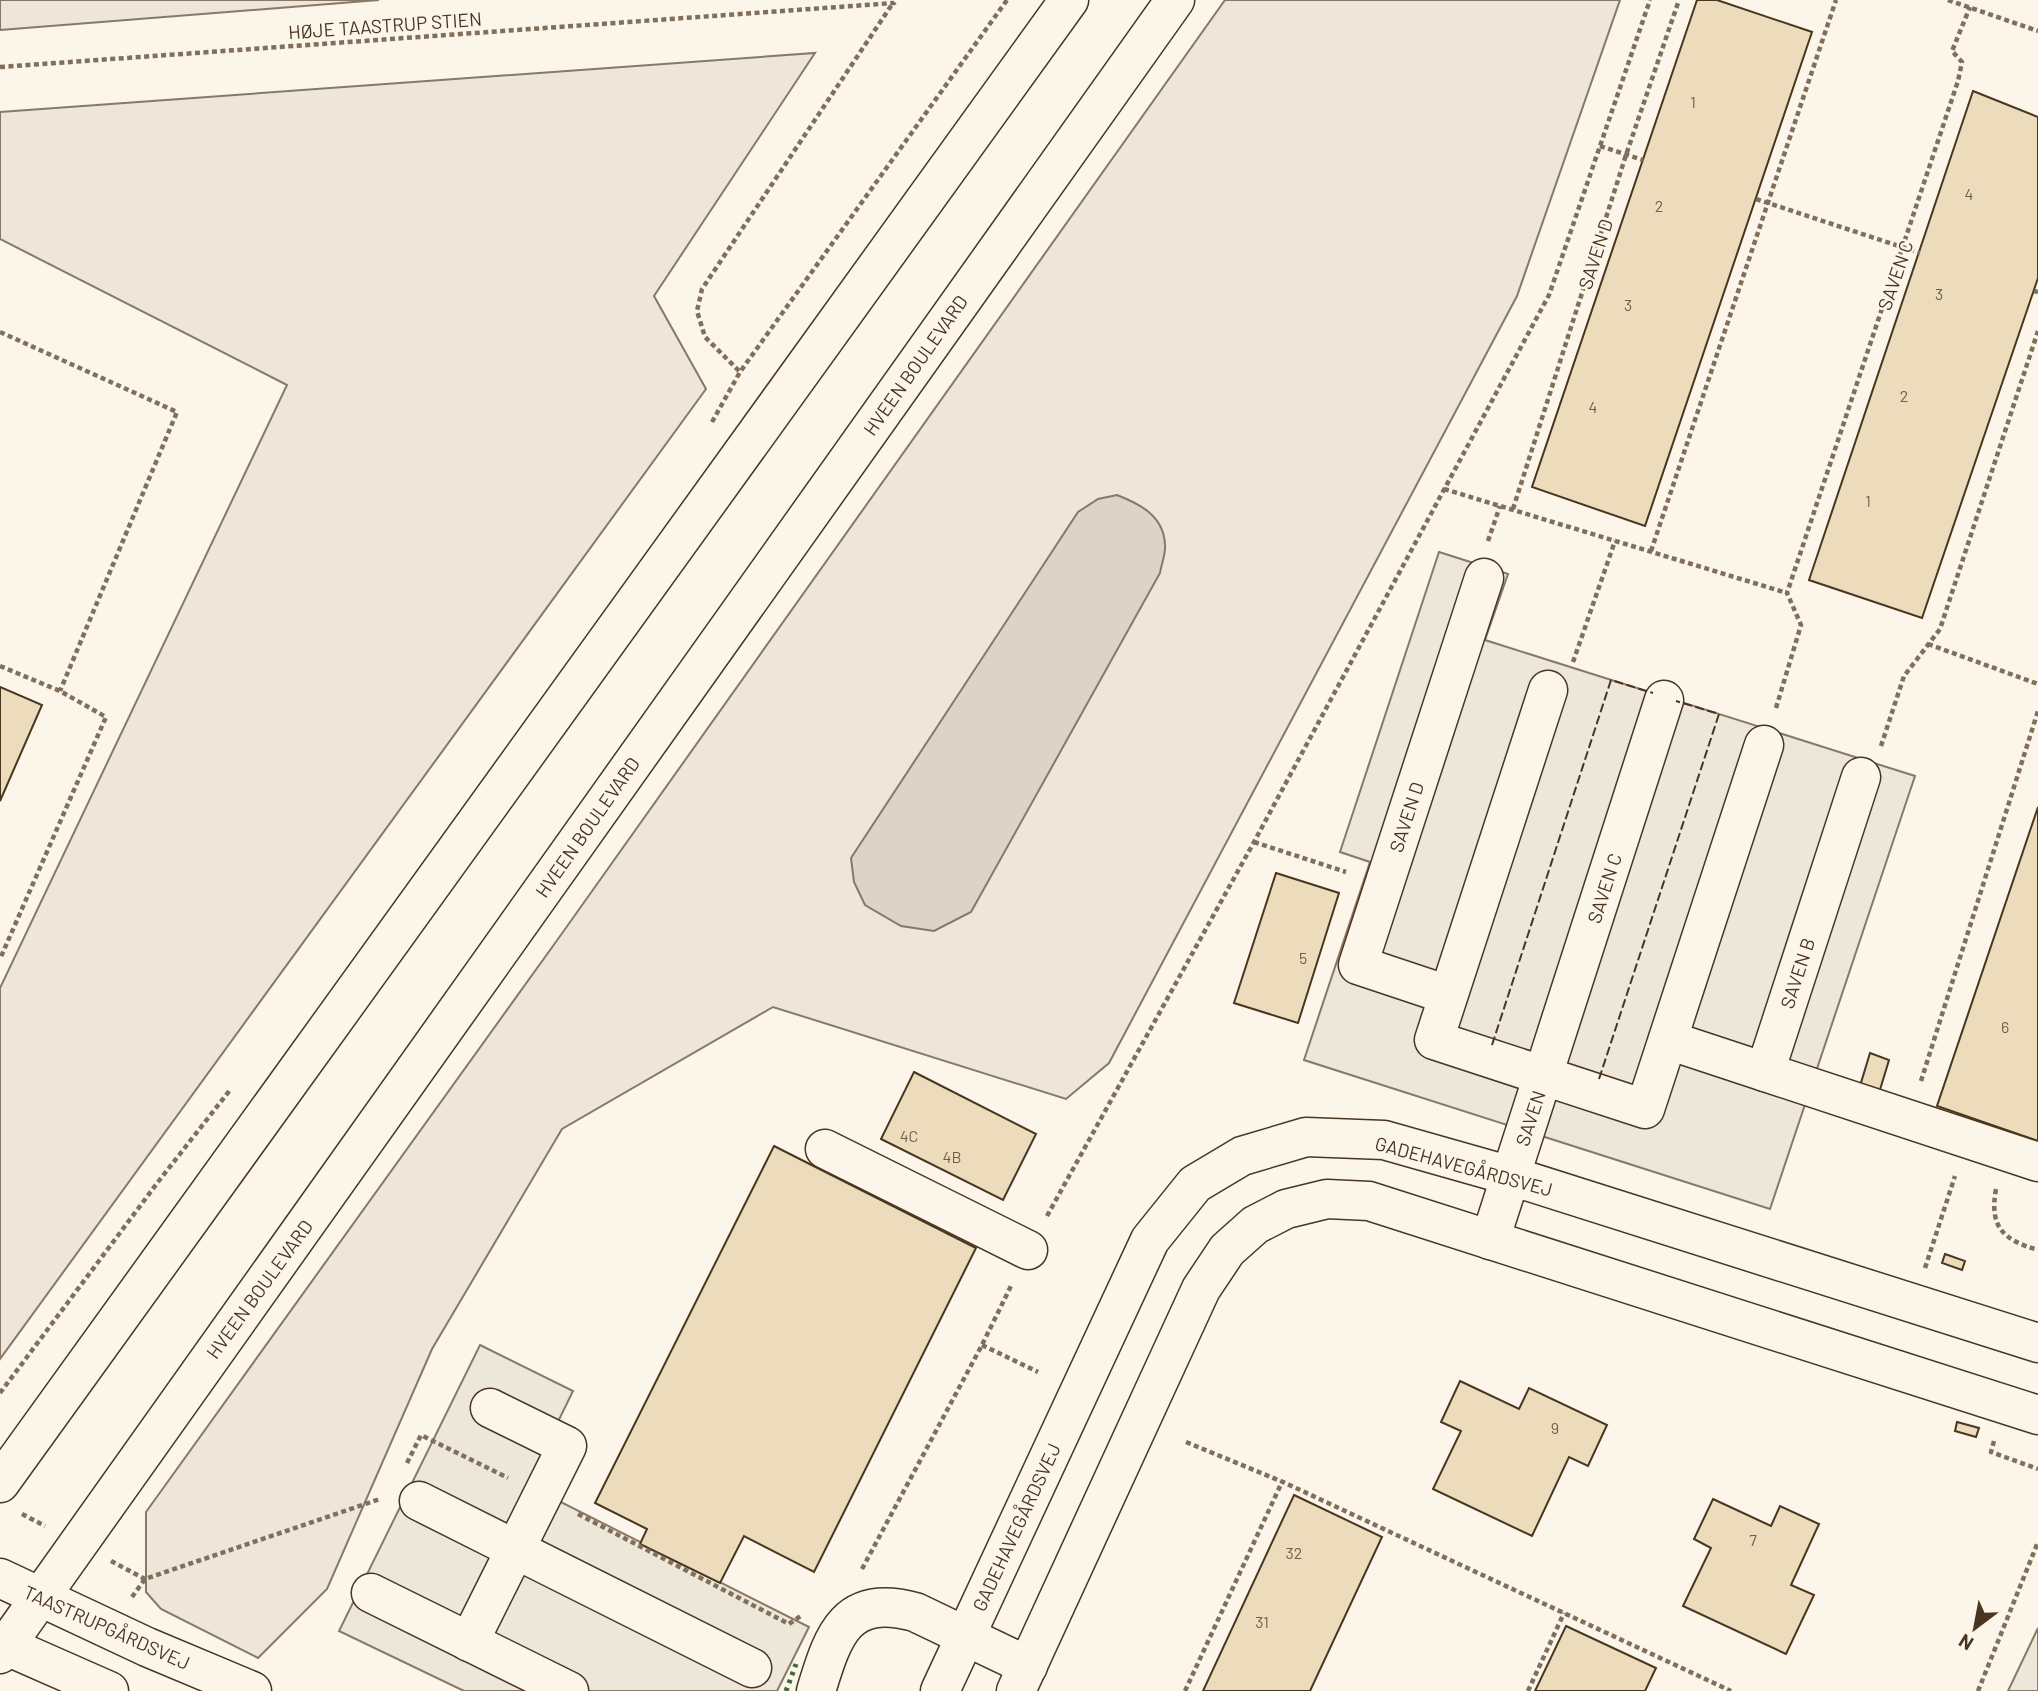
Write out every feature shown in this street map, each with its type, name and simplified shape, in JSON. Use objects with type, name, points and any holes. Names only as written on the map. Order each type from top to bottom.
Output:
[{"type":"street","points":[[0,1483],[1069,0]]},
{"type":"street","name":"HVEEN BOULEVARD","points":[[2,1647],[315,1212],[1174,0]]},
{"type":"street","name":"SAVEN D","points":[[1448,995],[1358,965],[1484,578]]},
{"type":"street","points":[[1548,690],[1434,1040],[1645,1109],[1764,745]]},
{"type":"street","name":"SAVEN C","points":[[1544,1076],[1664,700]]},
{"type":"street","name":"SAVEN B","points":[[1765,1072],[1861,778]]},
{"type":"street","points":[[1668,1040],[2021,1156]]},
{"type":"street","name":"SAVEN","points":[[1490,1240],[1544,1076]]},
{"type":"street","name":"GADEHAVEGÅRDSVEJ","points":[[940,1691],[1150,1240],[1195,1184],[1241,1156],[1306,1137],[1384,1140],[1511,1176],[2038,1343]]},
{"type":"street","points":[[825,1149],[1028,1250]]},
{"type":"street","points":[[816,1691],[831,1643],[843,1626],[858,1614],[876,1608],[895,1607],[915,1612],[965,1636],[1022,1679],[1201,1289],[1227,1250],[1255,1225],[1286,1209],[1327,1199],[1369,1201],[2038,1415]]},
{"type":"street","points":[[469,1642],[567,1446],[490,1408]]},
{"type":"street","points":[[405,1488],[515,1550],[752,1668]]},
{"type":"street","name":"TAASTRUPGÅRDSVEJ","points":[[0,1578],[147,1647],[252,1691]]},
{"type":"street","points":[[371,1593],[569,1691]]},
{"type":"street","points":[[2,1647],[109,1691]]},
{"type":"path","points":[[895,1],[702,289],[697,311],[705,337],[740,372],[1007,0]]},
{"type":"path","points":[[862,1569],[982,1345],[1028,1250],[1254,842],[1549,295],[1650,0]]},
{"type":"path","name":"SAVEN D","points":[[1513,509],[1626,155],[1679,0]]},
{"type":"path","points":[[1651,551],[1836,0]]},
{"type":"path","points":[[1948,0],[2038,31]]},
{"type":"path","name":"HØJE TAASTRUP STIEN","points":[[0,67],[895,1]]},
{"type":"path","name":"SAVEN C","points":[[1787,593],[1958,81],[1962,62],[1952,51],[1970,8]]},
{"type":"path","points":[[1600,146],[1643,160]]},
{"type":"path","points":[[1756,199],[1920,253]]},
{"type":"path","points":[[1861,778],[1877,758],[1904,676],[1940,629],[2038,331]]},
{"type":"path","points":[[0,332],[177,412],[60,691]]},
{"type":"path","points":[[1444,489],[1787,593],[1801,625],[1764,745]]},
{"type":"path","points":[[1548,690],[1574,661],[1615,541]]},
{"type":"path","points":[[1928,644],[2038,684]]},
{"type":"path","points":[[0,666],[60,691],[106,717],[0,959]]},
{"type":"path","points":[[1909,1119],[2038,711]]},
{"type":"path","points":[[1254,842],[1384,885]]},
{"type":"path","points":[[1914,1304],[1967,1139]]},
{"type":"path","points":[[2021,1156],[1994,1202],[1996,1223],[2013,1242],[2038,1250]]},
{"type":"path","points":[[982,1345],[1038,1372]]},
{"type":"path","points":[[145,1579],[405,1488],[421,1435],[789,1624],[810,1608]]},
{"type":"path","points":[[1186,1442],[1283,1482],[1727,1690]]},
{"type":"path","points":[[2007,1458],[2038,1469]]},
{"type":"path","points":[[1185,1691],[1283,1482]]},
{"type":"path","points":[[1978,1691],[2038,1542]]},
{"type":"path","points":[[1528,1691],[1564,1613]]},
{"type":"shaded area","points":[[0,0],[379,0],[0,30]]},
{"type":"shaded area","points":[[1225,0],[1620,0],[1517,296],[1109,1063],[1066,1099],[773,1007],[562,1129],[432,1349],[327,1589],[258,1658],[161,1609],[146,1592],[146,1512],[558,939]]},
{"type":"shaded area","points":[[815,53],[654,296],[706,389],[0,1359],[0,988],[287,385],[0,239],[0,112]]},
{"type":"shaded area","points":[[1117,495],[1149,512],[1160,526],[1165,548],[1160,573],[971,912],[934,931],[901,926],[865,905],[854,882],[851,858],[1078,512],[1098,499]]},
{"type":"shaded area","points":[[1439,552],[1508,574],[1485,640],[1915,776],[1770,1209],[1304,1060],[1370,862],[1340,852]]},
{"type":"shaded area","points":[[480,1345],[573,1391],[527,1485],[809,1627],[777,1691],[464,1691],[339,1631]]},
{"type":"shaded area","points":[[2038,1628],[2038,1691],[2008,1691]]},
{"type":"building","points":[[1697,0],[1717,0],[1812,32],[1645,526],[1532,487]]},
{"type":"building","points":[[1973,91],[2038,117],[2038,278],[1922,618],[1809,580]]},
{"type":"building","points":[[0,687],[42,705],[0,801]]},
{"type":"building","points":[[2038,807],[2038,1141],[1937,1106]]},
{"type":"building","points":[[1276,873],[1339,893],[1298,1023],[1234,1003]]},
{"type":"building","points":[[1870,1053],[1889,1060],[1879,1093],[1860,1086]]},
{"type":"building","points":[[914,1072],[1036,1134],[1003,1200],[881,1139]]},
{"type":"building","points":[[774,1146],[976,1248],[814,1572],[744,1536],[720,1583],[640,1544],[647,1529],[595,1503]]},
{"type":"building","points":[[1945,1254],[1965,1261],[1962,1270],[1942,1263]]},
{"type":"building","points":[[1460,1381],[1519,1409],[1529,1388],[1607,1425],[1588,1466],[1569,1457],[1532,1536],[1433,1489],[1461,1431],[1441,1422]]},
{"type":"building","points":[[1957,1422],[1979,1428],[1976,1437],[1955,1431]]},
{"type":"building","points":[[1294,1495],[1382,1537],[1310,1691],[1203,1691]]},
{"type":"building","points":[[1713,1499],[1771,1526],[1780,1506],[1819,1524],[1791,1585],[1814,1595],[1786,1654],[1683,1606],[1711,1548],[1694,1539]]},
{"type":"building","points":[[1566,1626],[1656,1668],[1645,1691],[1535,1691]]},
{"type":"hedge","points":[[786,1691],[796,1664]]},
{"type":"fence","points":[[1492,1045],[1611,680],[1653,693]]},
{"type":"fence","points":[[1599,1079],[1719,714],[1676,701]]}]
